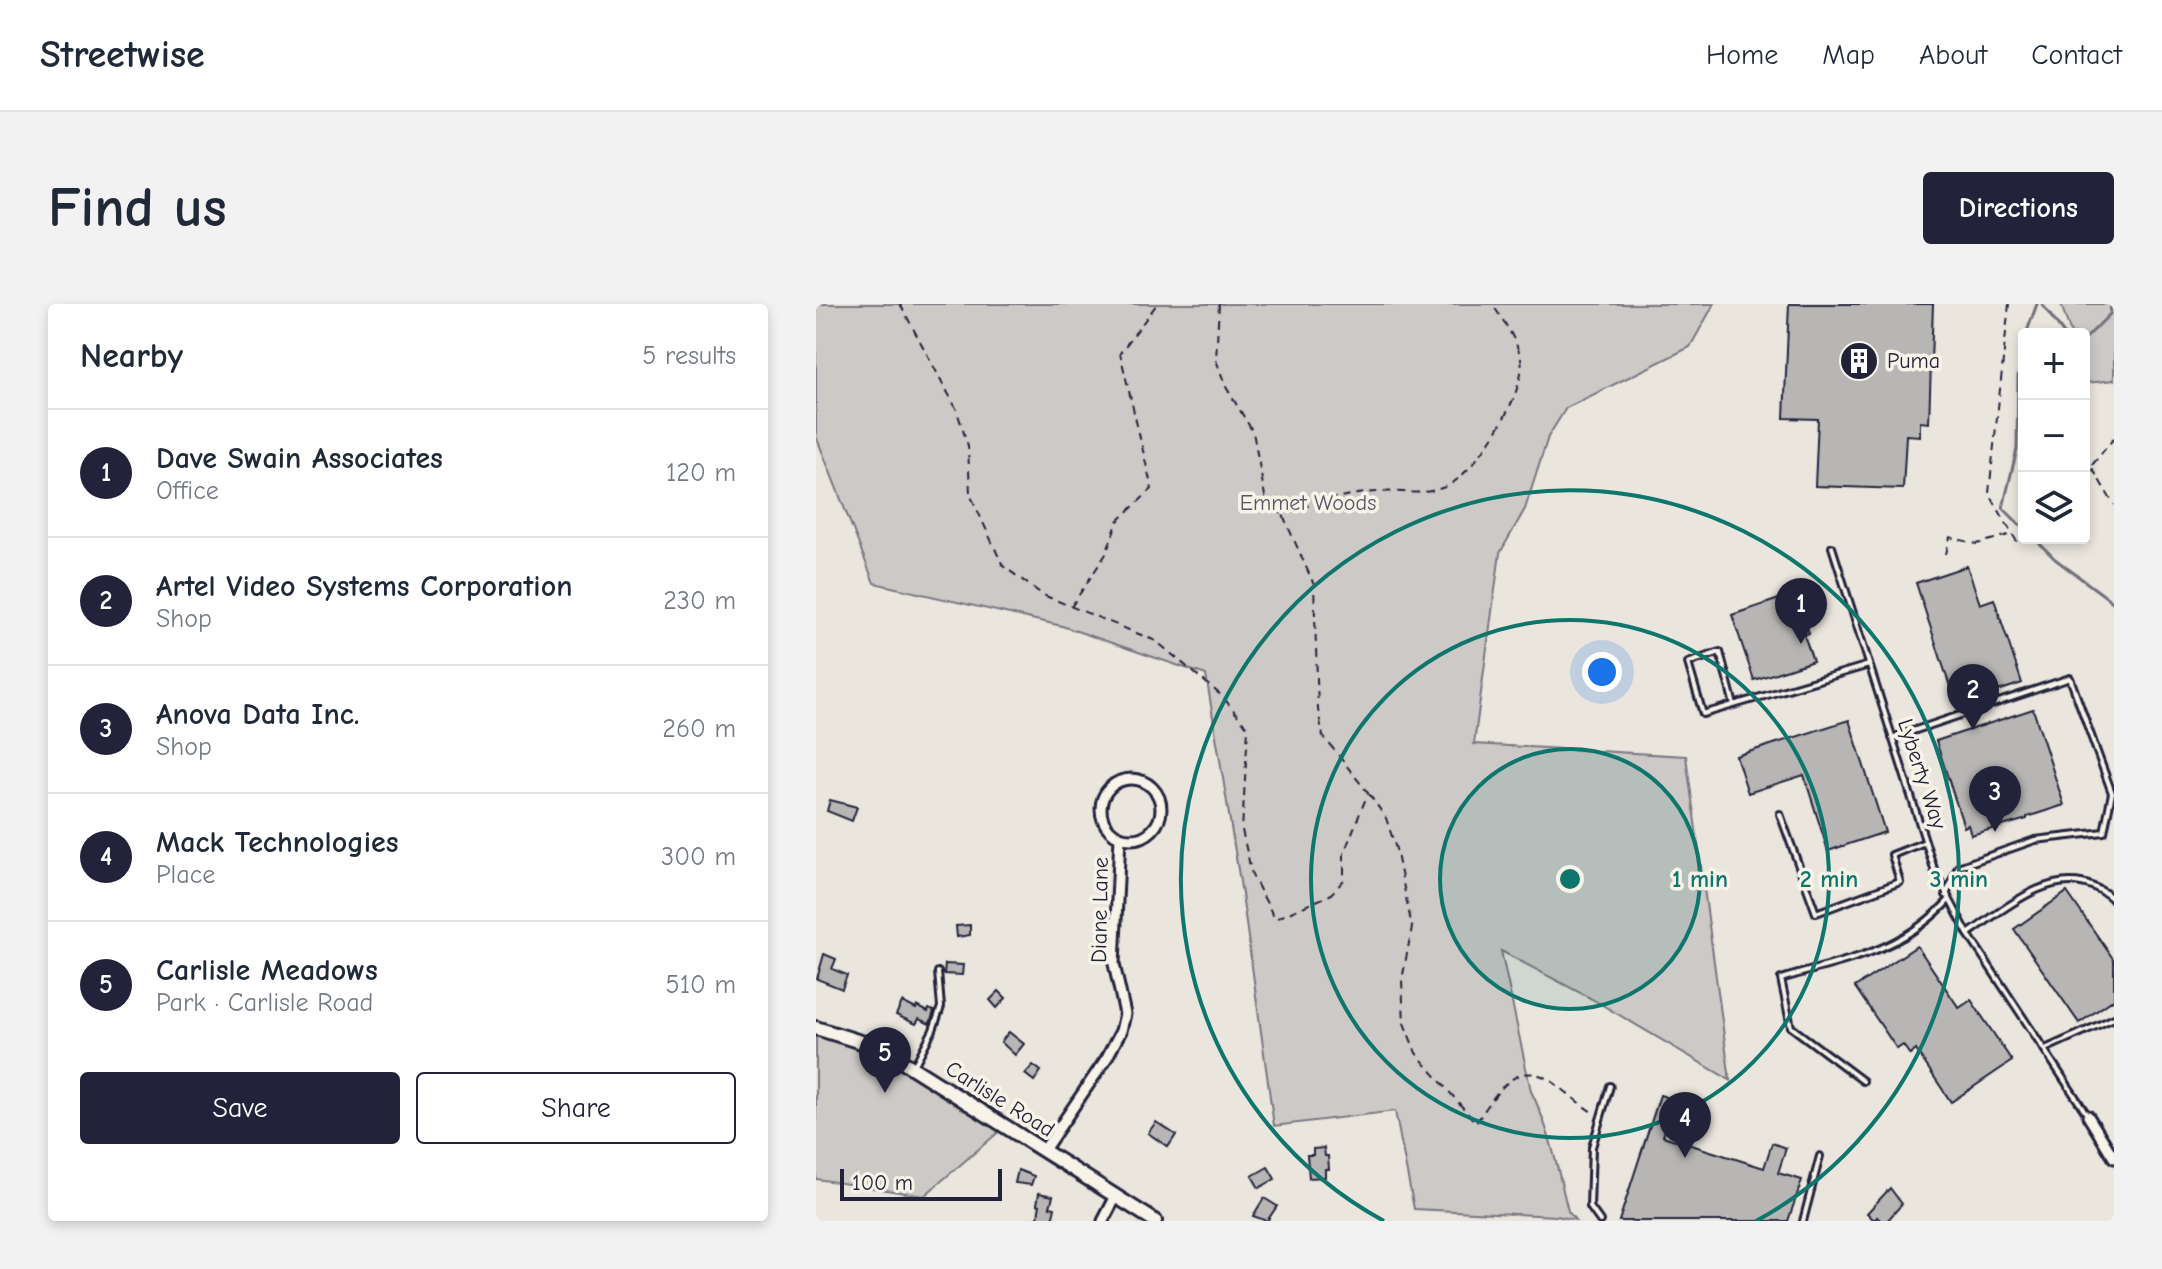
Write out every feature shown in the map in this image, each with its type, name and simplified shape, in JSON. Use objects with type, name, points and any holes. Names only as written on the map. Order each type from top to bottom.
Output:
[{"type":"main road","name":"Carlisle Road","points":[[816,1028],[864,1043],[913,1068],[1155,1221]]},
{"type":"street","name":"Diane Lane","points":[[1122,781],[1141,781],[1156,793],[1161,812],[1158,822],[1144,837],[1120,837],[1107,828],[1102,819],[1102,800],[1113,785],[1122,781]]},
{"type":"street","name":"Diane Lane","points":[[1044,1150],[1106,1059],[1121,1031],[1125,1014],[1114,964],[1120,837]]},
{"type":"street","name":"Lyberty Way","points":[[2088,1116],[2114,1158]]},
{"type":"street","points":[[1103,1221],[1116,1196]]},
{"type":"lane","name":"Lyberty Way","points":[[1832,547],[1925,842],[1947,898],[2088,1116]]},
{"type":"lane","points":[[1734,705],[1720,652],[1688,663],[1703,714],[1734,705],[1869,665]]},
{"type":"lane","points":[[1863,1081],[1791,1027],[1781,979],[1886,948],[1919,929],[1947,898],[1958,867],[2035,840],[2104,832],[2112,793],[2070,678],[1892,738]]},
{"type":"lane","points":[[1780,814],[1816,913],[1900,882],[1892,855],[1925,842]]},
{"type":"lane","points":[[1968,934],[2041,887],[2073,881],[2109,895],[2114,901]]},
{"type":"lane","points":[[913,1068],[941,1007],[938,972]]},
{"type":"lane","points":[[2045,1049],[2114,1018]]},
{"type":"lane","points":[[1600,1221],[1590,1207],[1592,1147],[1610,1086]]},
{"type":"lane","points":[[1803,1221],[1820,1156]]},
{"type":"path","points":[[900,304],[956,408],[968,446],[970,494],[1003,566],[1043,595],[1156,641],[1222,696],[1248,728],[1242,830],[1252,875],[1275,919],[1330,895],[1344,880],[1344,853],[1368,793]]},
{"type":"path","points":[[1071,607],[1106,554],[1118,521],[1152,489],[1120,353],[1157,304]]},
{"type":"path","points":[[1219,304],[1216,360],[1226,387],[1253,432],[1265,496],[1283,515],[1314,585],[1318,710],[1323,736],[1368,793],[1390,828],[1412,927],[1402,980],[1404,1023],[1416,1053],[1476,1123],[1509,1079],[1520,1073],[1543,1076],[1601,1117]]},
{"type":"path","points":[[1283,515],[1352,495],[1380,491],[1419,495],[1449,485],[1468,471],[1507,414],[1522,371],[1515,342],[1492,304]]},
{"type":"path","points":[[2009,304],[1989,493],[2018,541]]},
{"type":"path","points":[[2086,472],[2114,438]]},
{"type":"path","points":[[2091,466],[2114,505]]},
{"type":"path","points":[[1946,554],[1950,537],[1977,544],[2012,534]]},
{"type":"green space","name":"Emmet Woods","points":[[816,304],[1714,304],[1690,347],[1566,408],[1548,437],[1525,509],[1500,553],[1474,744],[1686,756],[1730,1080],[1592,999],[1501,951],[1531,1091],[1548,1135],[1568,1211],[1575,1220],[1557,1216],[1414,1209],[1395,1111],[1274,1126],[1242,894],[1206,675],[1062,626],[874,583],[816,436]]},
{"type":"green space","points":[[2061,304],[2114,304],[2114,380],[2090,383],[2090,328],[2069,328]]},
{"type":"green space","points":[[816,1028],[846,1037],[1008,1124],[924,1196],[816,1179]]},
{"type":"building","name":"Puma","points":[[1789,304],[1933,304],[1929,423],[1920,422],[1920,436],[1906,435],[1903,489],[1815,486],[1818,419],[1784,418]]},
{"type":"building","points":[[1967,566],[1980,604],[1994,599],[2022,683],[1956,705],[1916,583]]},
{"type":"building","points":[[1791,595],[1800,621],[1804,620],[1809,633],[1804,635],[1813,661],[1754,680],[1732,615]]},
{"type":"building","points":[[2033,709],[2064,805],[1971,835],[1968,825],[1964,827],[1936,741]]},
{"type":"building","points":[[1849,720],[1885,832],[1828,851],[1804,775],[1748,793],[1736,756]]},
{"type":"building","points":[[830,800],[857,807],[852,821],[827,811]]},
{"type":"building","points":[[2067,892],[2114,960],[2114,999],[2079,1023],[2014,929]]},
{"type":"building","points":[[970,925],[970,935],[957,937],[956,926]]},
{"type":"building","points":[[1917,946],[1959,1008],[1971,1000],[2012,1061],[1951,1102],[1916,1050],[1910,1055],[1903,1045],[1897,1049],[1855,987]]},
{"type":"building","points":[[824,954],[836,959],[832,969],[847,975],[842,989],[817,979]]},
{"type":"building","points":[[945,964],[963,965],[962,975],[944,974]]},
{"type":"building","points":[[999,991],[1006,998],[997,1008],[990,1000]]},
{"type":"building","points":[[902,1002],[916,1009],[917,1006],[928,1012],[929,1009],[934,1011],[930,1024],[919,1019],[916,1024],[896,1015]]},
{"type":"building","points":[[1009,1032],[1024,1044],[1015,1055],[1001,1042]]},
{"type":"building","points":[[1033,1065],[1041,1071],[1034,1081],[1025,1074]]},
{"type":"building","points":[[1660,1095],[1675,1100],[1663,1136],[1764,1168],[1772,1143],[1786,1148],[1778,1173],[1802,1180],[1788,1221],[1619,1221]]},
{"type":"building","points":[[1156,1122],[1176,1135],[1168,1147],[1148,1133]]},
{"type":"building","points":[[1324,1148],[1329,1169],[1325,1169],[1325,1177],[1309,1178],[1307,1155],[1313,1155],[1313,1149]]},
{"type":"building","points":[[1268,1167],[1275,1179],[1259,1188],[1252,1176]]},
{"type":"building","points":[[1018,1170],[1034,1176],[1031,1185],[1015,1183]]},
{"type":"building","points":[[1890,1188],[1902,1204],[1887,1221],[1877,1217],[1874,1220],[1867,1213]]},
{"type":"building","points":[[1039,1193],[1053,1196],[1050,1207],[1055,1208],[1052,1221],[1037,1221]]},
{"type":"building","points":[[1264,1198],[1277,1206],[1267,1221],[1253,1216]]},
{"type":"waterway","points":[[2028,328],[2037,304]]},
{"type":"waterway","points":[[2042,304],[2060,328]]},
{"type":"waterway","points":[[2090,334],[2110,314],[2111,304]]},
{"type":"waterway","points":[[2018,376],[2017,449],[2003,508],[2018,523]]},
{"type":"waterway","points":[[2040,544],[2114,603]]},
{"type":"place","name":"Puma","points":[[1859,361]]},
{"type":"place","name":"Dave Swain Associates","points":[[1801,644]]},
{"type":"place","name":"Artel Video Systems Corporation","points":[[1973,730]]},
{"type":"place","name":"Anova Data Inc.","points":[[1995,832]]},
{"type":"place","name":"Carlisle Meadows","points":[[885,1093]]},
{"type":"place","name":"Mack Technologies","points":[[1685,1158]]}]
